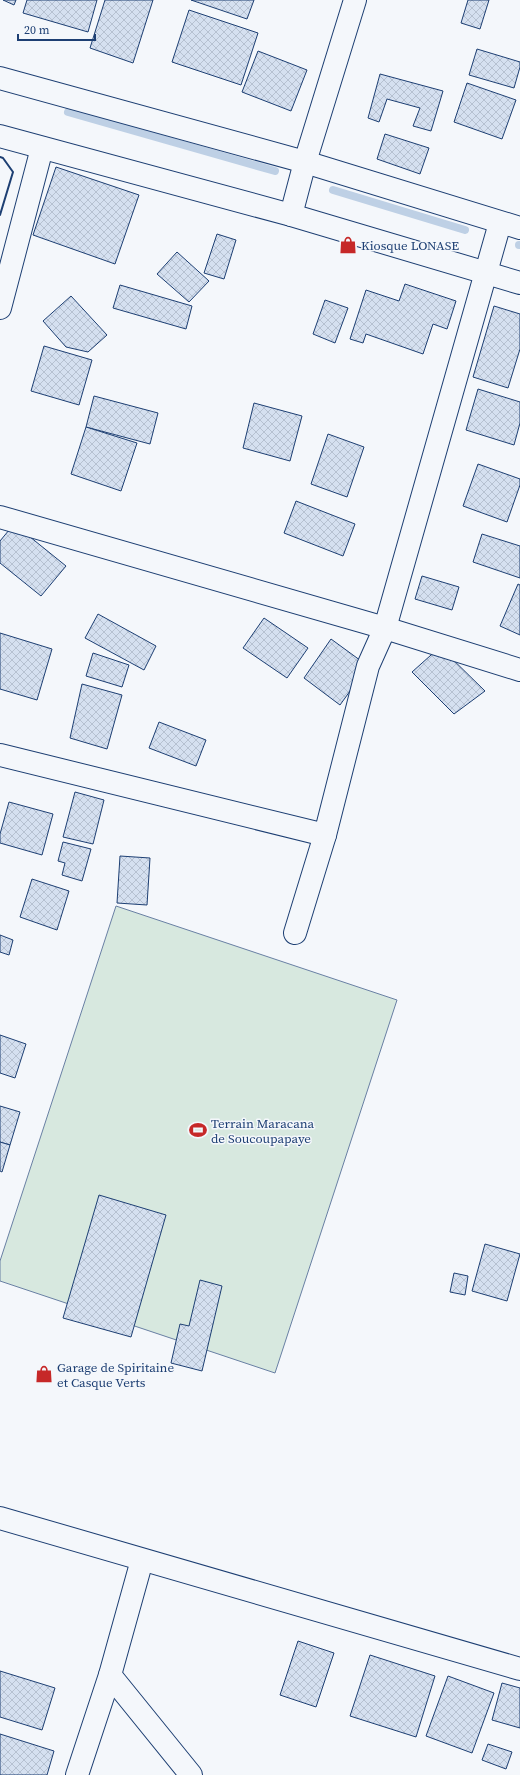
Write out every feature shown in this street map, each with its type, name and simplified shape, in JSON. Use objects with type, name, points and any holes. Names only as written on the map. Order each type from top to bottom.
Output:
[{"type":"street","points":[[291,215],[305,162],[355,0]]},
{"type":"street","points":[[0,78],[305,162],[510,226],[485,273],[385,628],[368,666],[325,835],[295,933]]},
{"type":"street","points":[[0,136],[291,215],[520,283]]},
{"type":"street","points":[[0,308],[42,148]]},
{"type":"street","points":[[0,517],[385,628],[520,670]]},
{"type":"street","points":[[0,755],[325,835]]},
{"type":"street","points":[[0,1518],[520,1669]]},
{"type":"street","points":[[77,1775],[110,1675],[142,1560]]},
{"type":"street","points":[[110,1675],[191,1775]]},
{"type":"shaded area","name":"Terrain Maracana de Soucoupapaye","points":[[116,906],[397,1000],[275,1373],[0,1281],[0,1261]]},
{"type":"building","points":[[3,0],[16,0],[14,5]]},
{"type":"building","points":[[27,0],[97,0],[88,32],[23,13]]},
{"type":"building","points":[[105,0],[153,0],[133,63],[90,48]]},
{"type":"building","points":[[191,0],[254,0],[247,19]]},
{"type":"building","points":[[468,0],[489,0],[480,29],[461,23]]},
{"type":"building","points":[[189,10],[258,33],[241,85],[172,62]]},
{"type":"building","points":[[477,49],[520,62],[514,88],[469,75]]},
{"type":"building","points":[[258,51],[307,70],[291,111],[242,92]]},
{"type":"building","points":[[380,74],[443,91],[431,131],[413,126],[420,108],[387,99],[379,122],[368,118]]},
{"type":"building","points":[[467,83],[516,100],[502,139],[454,122]]},
{"type":"building","points":[[385,134],[429,148],[420,174],[377,159]]},
{"type":"building","points":[[56,167],[139,195],[115,264],[33,235]]},
{"type":"building","points":[[217,234],[236,240],[224,279],[204,273]]},
{"type":"building","points":[[177,252],[209,281],[189,302],[157,274]]},
{"type":"building","points":[[405,284],[456,301],[447,329],[433,324],[423,354],[366,334],[363,343],[350,339],[366,290],[399,301]]},
{"type":"building","points":[[120,285],[192,306],[186,329],[113,308]]},
{"type":"building","points":[[71,296],[107,335],[88,352],[66,347],[43,321]]},
{"type":"building","points":[[325,300],[348,308],[335,343],[313,334]]},
{"type":"building","points":[[494,306],[520,314],[520,349],[508,388],[473,377]]},
{"type":"building","points":[[44,346],[92,360],[79,405],[31,391]]},
{"type":"building","points":[[478,389],[520,402],[520,423],[514,445],[466,430]]},
{"type":"building","points":[[94,396],[158,413],[150,444],[86,427]]},
{"type":"building","points":[[254,403],[302,416],[290,461],[243,448]]},
{"type":"building","points":[[86,427],[137,443],[121,491],[71,474]]},
{"type":"building","points":[[328,434],[364,447],[347,497],[311,484]]},
{"type":"building","points":[[478,464],[520,479],[520,485],[507,522],[463,506]]},
{"type":"building","points":[[296,501],[355,524],[343,556],[284,533]]},
{"type":"building","points":[[14,524],[66,566],[41,596],[0,563],[0,541]]},
{"type":"building","points":[[482,534],[520,546],[520,578],[473,562]]},
{"type":"building","points":[[422,576],[459,587],[452,610],[415,599]]},
{"type":"building","points":[[518,584],[520,585],[520,635],[500,626]]},
{"type":"building","points":[[98,614],[156,646],[144,670],[85,638]]},
{"type":"building","points":[[264,618],[308,648],[287,678],[243,648]]},
{"type":"building","points":[[0,633],[52,649],[37,700],[0,689]]},
{"type":"building","points":[[331,639],[368,666],[340,705],[304,678]]},
{"type":"building","points":[[440,647],[485,691],[454,714],[412,672]]},
{"type":"building","points":[[93,653],[129,665],[122,687],[86,676]]},
{"type":"building","points":[[82,684],[122,695],[107,749],[70,738]]},
{"type":"building","points":[[159,722],[206,740],[196,766],[149,748]]},
{"type":"building","points":[[75,792],[104,800],[93,844],[63,837]]},
{"type":"building","points":[[9,802],[53,814],[42,855],[0,843],[0,834]]},
{"type":"building","points":[[63,842],[91,849],[82,881],[62,875],[65,863],[58,861]]},
{"type":"building","points":[[120,856],[150,858],[147,905],[117,903]]},
{"type":"building","points":[[32,879],[69,891],[57,930],[20,917]]},
{"type":"building","points":[[0,935],[13,940],[9,955],[0,952]]},
{"type":"building","points":[[0,1035],[26,1044],[15,1078],[0,1073]]},
{"type":"building","points":[[0,1106],[20,1112],[10,1145],[0,1142]]},
{"type":"building","points":[[0,1142],[10,1145],[2,1172],[0,1171]]},
{"type":"building","points":[[99,1195],[166,1215],[131,1337],[63,1318]]},
{"type":"building","points":[[485,1244],[520,1254],[507,1301],[472,1291]]},
{"type":"building","points":[[454,1273],[468,1276],[465,1295],[450,1292]]},
{"type":"building","points":[[200,1280],[222,1286],[202,1371],[171,1363],[180,1324],[189,1326]]},
{"type":"building","points":[[298,1641],[334,1653],[316,1707],[280,1695]]},
{"type":"building","points":[[370,1655],[435,1676],[416,1737],[350,1716]]},
{"type":"building","points":[[0,1671],[55,1688],[42,1730],[0,1717]]},
{"type":"building","points":[[448,1676],[494,1693],[472,1753],[426,1736]]},
{"type":"building","points":[[502,1683],[520,1688],[520,1728],[492,1720]]},
{"type":"building","points":[[0,1734],[54,1751],[47,1775],[0,1775]]},
{"type":"building","points":[[488,1744],[512,1752],[506,1769],[482,1760]]},
{"type":"waterway","points":[[68,112],[275,171]]},
{"type":"waterway","points":[[333,190],[465,230]]},
{"type":"wall","points":[[0,157],[3,158],[13,172],[0,215]]},
{"type":"place","name":"Kiosque LONASE","points":[[348,245]]},
{"type":"place","name":"Terrain Maracana de Soucoupapaye","points":[[198,1130]]},
{"type":"place","name":"Garage de Spiritaine et Casque Verts","points":[[44,1374]]}]
